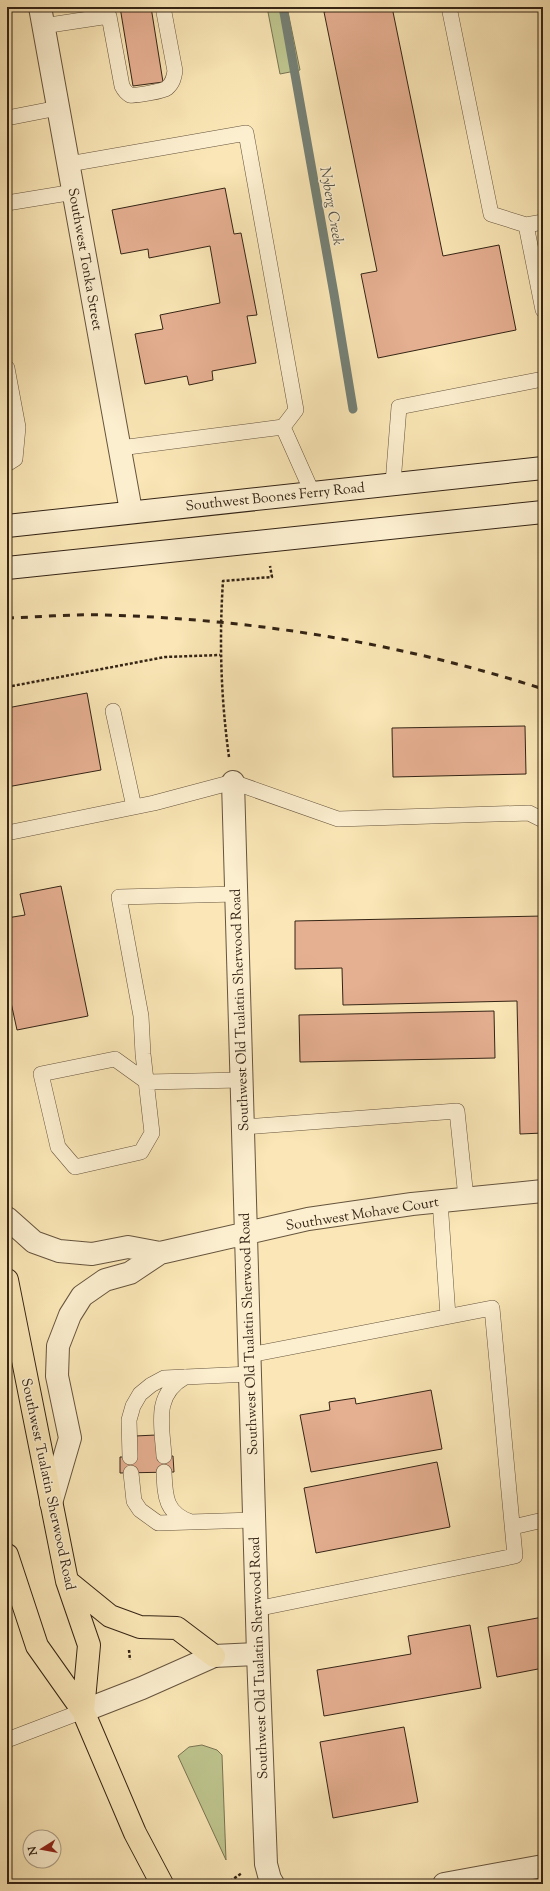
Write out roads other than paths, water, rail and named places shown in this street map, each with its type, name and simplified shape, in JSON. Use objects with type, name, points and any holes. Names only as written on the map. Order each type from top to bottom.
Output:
[{"type":"highway","name":"Southwest Tualatin Sherwood Road","points":[[7,1280],[67,1581],[89,1645],[83,1711]]},
{"type":"highway","name":"Southwest Tualatin Sherwood Road","points":[[7,1556],[37,1646],[83,1711],[135,1833],[162,1884]]},
{"type":"highway","points":[[67,1581],[110,1616],[140,1627],[177,1628],[214,1656]]},
{"type":"street","name":"Southwest Tonka Street","points":[[41,17],[132,511]]},
{"type":"street","name":"Southwest Boones Ferry Road","points":[[7,526],[132,511],[543,468]]},
{"type":"street","points":[[7,568],[109,556],[267,542],[543,512]]},
{"type":"street","name":"Southwest Old Tualatin Sherwood Road","points":[[233,782],[256,1609],[266,1864],[270,1880],[273,1884]]},
{"type":"street","name":"Southwest Mohave Court","points":[[51,1503],[70,1438],[57,1376],[58,1346],[70,1315],[82,1296],[105,1280],[130,1273],[160,1253],[308,1219],[440,1201],[543,1191]]},
{"type":"street","name":"Southwest Mohave Court","points":[[7,1218],[34,1242],[58,1251],[92,1254],[128,1247],[160,1253]]},
{"type":"street","points":[[83,1711],[142,1688],[214,1656],[258,1654]]},
{"type":"street","points":[[444,1884],[504,1879],[543,1866]]},
{"type":"lane","points":[[41,17],[114,12],[122,86],[125,92],[132,95],[161,91],[168,88],[173,81],[175,71],[163,7]]},
{"type":"lane","points":[[449,7],[491,214],[526,225],[543,222]]},
{"type":"lane","points":[[7,118],[58,108]]},
{"type":"lane","points":[[69,164],[246,133],[296,410],[283,427],[120,448]]},
{"type":"lane","points":[[7,203],[74,192]]},
{"type":"lane","points":[[526,225],[543,310]]},
{"type":"lane","points":[[7,368],[18,427],[11,461]]},
{"type":"lane","points":[[393,483],[398,407],[543,380]]},
{"type":"lane","points":[[283,427],[312,492]]},
{"type":"lane","points":[[113,711],[134,807]]},
{"type":"lane","points":[[7,833],[134,807],[233,782],[338,818],[529,813],[543,820]]},
{"type":"lane","points":[[236,894],[119,897],[141,1016],[143,1054],[147,1082],[152,1133],[141,1152],[76,1167],[58,1147],[41,1074],[115,1059],[147,1082],[241,1080]]},
{"type":"lane","points":[[243,1127],[456,1111],[466,1198]]},
{"type":"lane","points":[[440,1201],[448,1316]]},
{"type":"lane","points":[[130,1457],[129,1420],[133,1406],[140,1394],[151,1385],[164,1378],[186,1377],[249,1365],[448,1316],[492,1308],[516,1556],[256,1609]]},
{"type":"lane","points":[[164,1456],[162,1407],[164,1397],[177,1382],[186,1377]]},
{"type":"lane","points":[[164,1472],[167,1502],[173,1511],[181,1518],[192,1522]]},
{"type":"lane","points":[[131,1473],[134,1500],[140,1510],[148,1518],[158,1523],[254,1520]]},
{"type":"lane","points":[[513,1528],[543,1520]]},
{"type":"lane","points":[[7,1740],[83,1711]]},
{"type":"waterway","name":"Nyberg Creek","points":[[283,7],[353,409]]},
{"type":"railway","points":[[7,618],[68,615],[160,617],[271,628],[381,646],[489,673],[543,689]]}]
